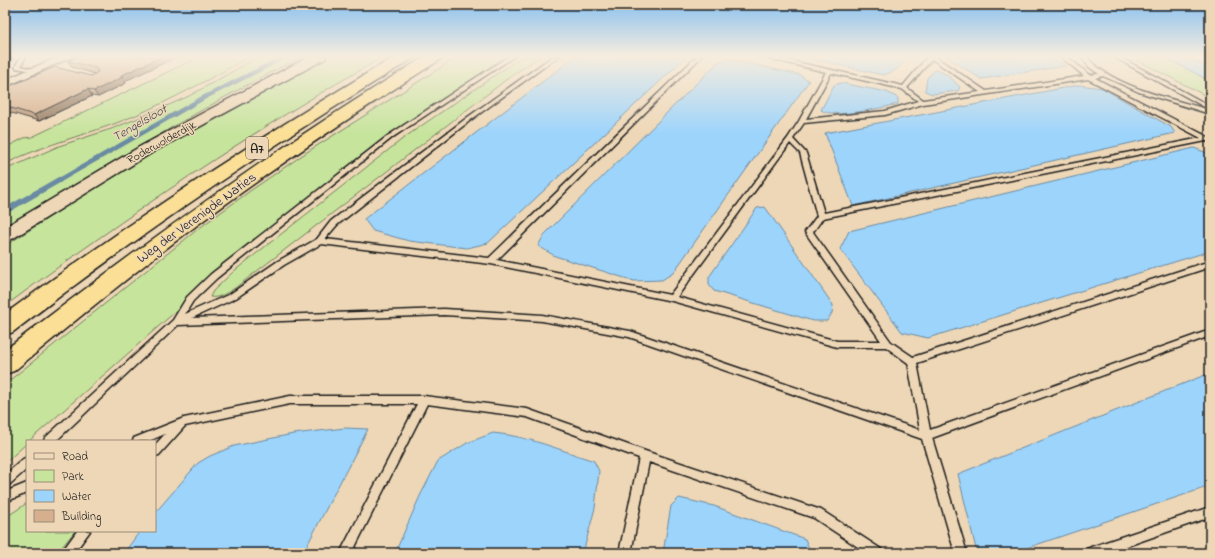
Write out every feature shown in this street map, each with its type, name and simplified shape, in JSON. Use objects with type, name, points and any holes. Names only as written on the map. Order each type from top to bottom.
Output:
[{"type":"highway","name":"Weg der Verenigde Naties","points":[[5,326],[112,247],[197,188],[362,82]]},
{"type":"highway","name":"Weg der Verenigde Naties","points":[[5,364],[83,301],[245,181],[347,111],[394,82]]},
{"type":"street","name":"Roderwolderdijk","points":[[5,235],[146,150],[272,82]]},
{"type":"lane","points":[[50,440],[176,322],[190,299],[214,276],[367,155],[398,132],[474,82]]},
{"type":"lane","points":[[176,322],[233,296],[281,263],[320,241],[334,223],[470,118],[520,82]]},
{"type":"lane","points":[[491,261],[673,82]]},
{"type":"lane","points":[[672,298],[790,139],[823,82]]},
{"type":"lane","points":[[876,82],[904,88],[922,102]]},
{"type":"lane","points":[[904,88],[909,82]]},
{"type":"lane","points":[[969,82],[986,93]]},
{"type":"lane","points":[[802,120],[885,113],[922,102],[1057,82]]},
{"type":"lane","points":[[1099,82],[1208,140]]},
{"type":"lane","points":[[1119,82],[1146,93],[1210,112]]},
{"type":"lane","points":[[1162,82],[1210,108]]},
{"type":"lane","points":[[790,139],[803,153],[821,216]]},
{"type":"lane","points":[[961,553],[926,436],[912,361],[888,344],[809,232],[821,216],[1208,140]]},
{"type":"lane","points":[[320,241],[491,261],[672,298],[837,344],[888,344]]},
{"type":"lane","points":[[912,361],[1210,264]]},
{"type":"lane","points":[[176,322],[444,312],[542,318],[630,334],[926,436],[1210,333]]},
{"type":"lane","points":[[140,440],[184,422],[290,400],[424,400],[526,413],[645,456],[817,514],[877,553]]},
{"type":"lane","points":[[346,553],[424,400]]},
{"type":"lane","points":[[156,451],[184,422]]},
{"type":"lane","points":[[625,553],[645,456]]},
{"type":"lane","points":[[5,482],[26,463]]},
{"type":"lane","points":[[5,497],[26,488]]},
{"type":"lane","points":[[1091,553],[1210,512]]},
{"type":"lane","points":[[67,553],[83,532]]},
{"type":"green space","points":[[147,82],[204,82],[134,116],[53,144],[5,164],[5,148],[24,138],[32,137]]},
{"type":"green space","points":[[214,82],[254,82],[189,117],[5,228],[5,170],[59,146],[111,129],[189,96]]},
{"type":"green space","points":[[278,82],[338,82],[191,175],[97,239],[5,306],[5,246],[130,165],[206,121]]},
{"type":"green space","points":[[418,82],[471,82],[334,181],[210,281],[30,440],[26,440],[26,444],[5,463],[5,384],[198,229],[307,152]]},
{"type":"green space","points":[[485,82],[503,82],[235,288],[220,296],[210,297],[213,291],[234,271],[405,137]]},
{"type":"green space","points":[[1179,82],[1210,82],[1210,98]]},
{"type":"green space","points":[[26,504],[26,532],[74,532],[57,553],[5,553],[5,518]]},
{"type":"water","points":[[542,82],[659,82],[488,243],[467,248],[409,241],[373,231],[364,219]]},
{"type":"water","points":[[698,82],[808,82],[673,273],[662,280],[634,281],[555,256],[538,246],[544,235]]},
{"type":"water","points":[[926,82],[954,82],[960,87],[958,91],[932,94],[925,91]]},
{"type":"water","points":[[841,83],[887,92],[898,98],[898,104],[847,113],[827,112],[821,110],[834,85]]},
{"type":"water","points":[[1079,85],[1102,88],[1171,127],[1175,133],[853,206],[825,133]]},
{"type":"water","points":[[1194,148],[1210,154],[1210,251],[928,338],[902,332],[840,249],[849,231]]},
{"type":"water","points":[[765,207],[833,305],[832,313],[827,321],[813,321],[714,291],[709,285],[709,277],[757,208]]},
{"type":"water","points":[[1210,373],[1210,486],[1012,553],[998,553],[976,549],[958,474]]},
{"type":"water","points":[[345,428],[368,429],[303,553],[124,553],[139,532],[156,532],[156,512],[198,463],[210,456],[234,446],[293,434]]},
{"type":"water","points":[[493,433],[531,440],[594,461],[599,471],[595,508],[583,553],[395,553],[420,496],[438,461],[467,443]]},
{"type":"water","points":[[679,498],[714,506],[805,539],[811,553],[663,553],[671,506]]},
{"type":"building","points":[[19,82],[113,82],[94,91],[88,89],[34,115],[5,106],[5,88]]},
{"type":"waterway","name":"Tengelsloot","points":[[58,181],[203,98],[235,82]]},
{"type":"waterway","name":"Tengelsloot","points":[[5,211],[59,180]]}]
